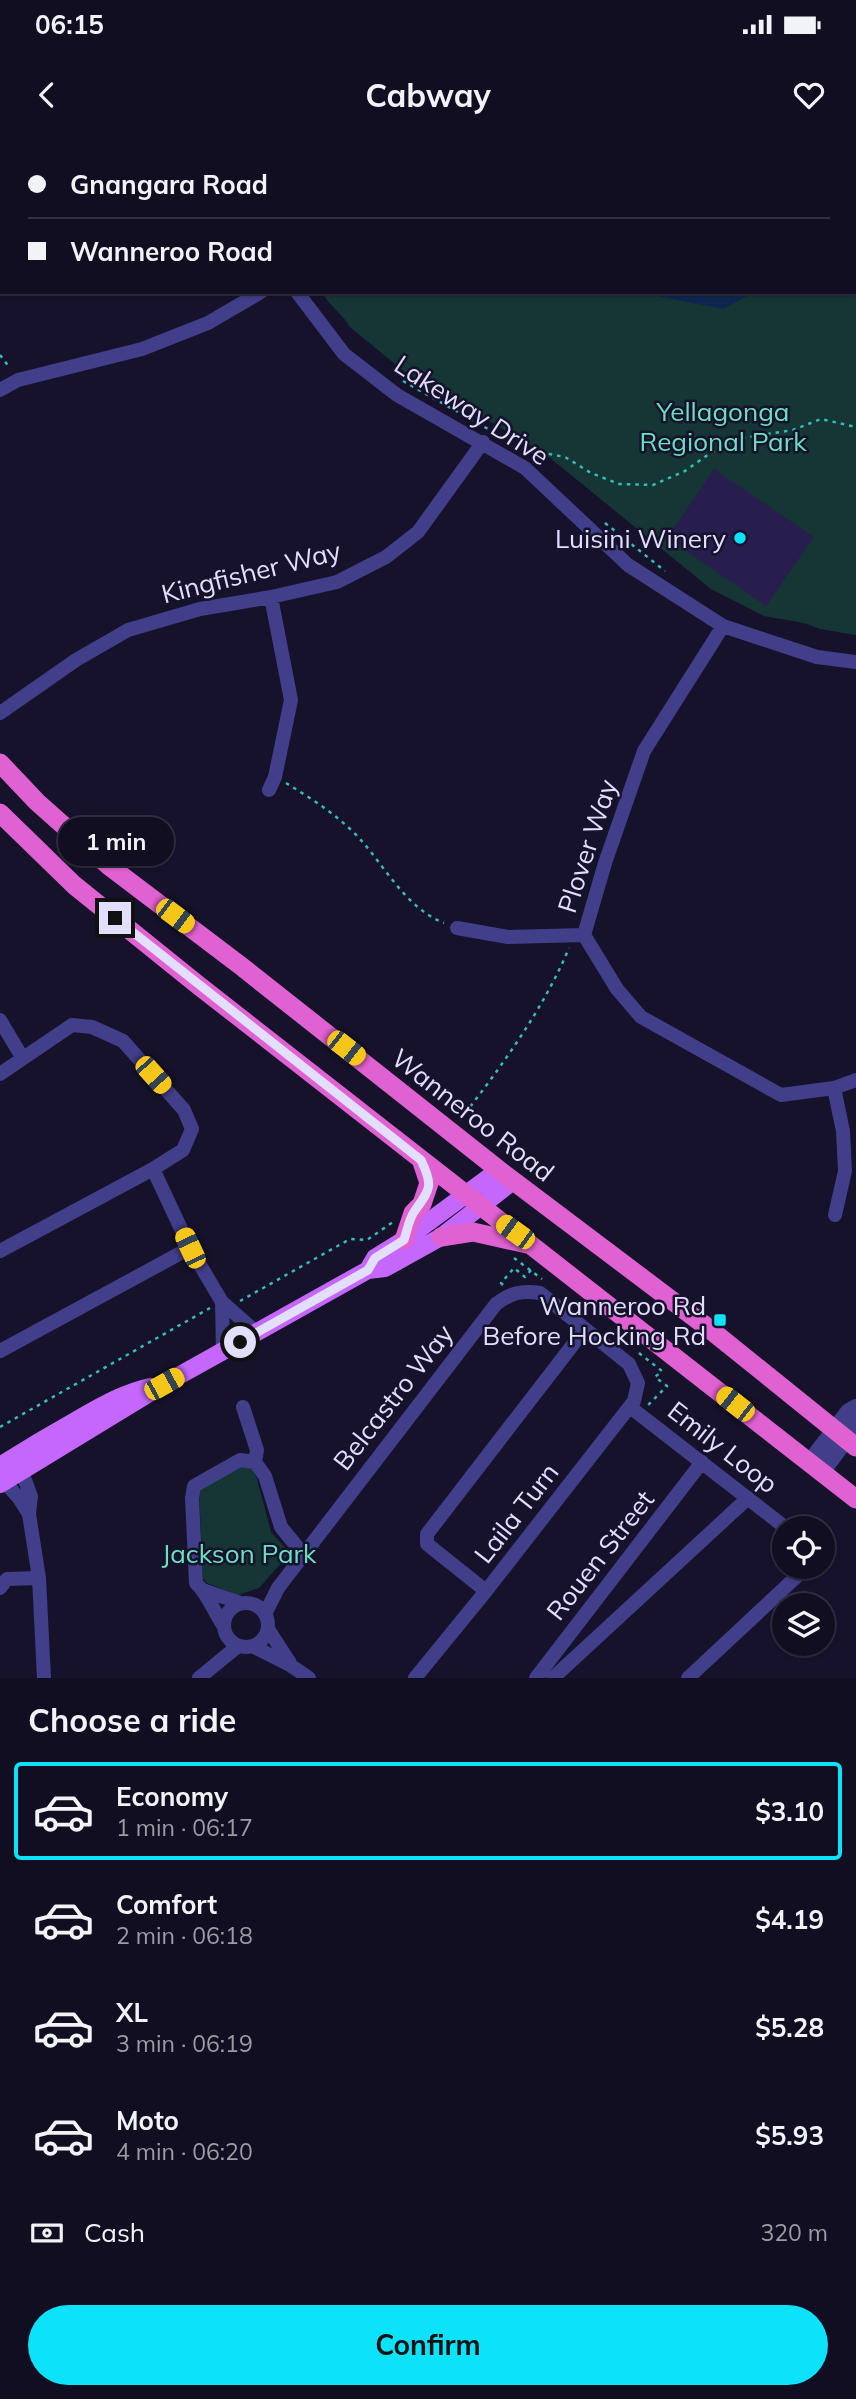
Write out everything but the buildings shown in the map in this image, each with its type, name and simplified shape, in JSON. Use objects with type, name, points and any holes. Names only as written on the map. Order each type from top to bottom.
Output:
[{"type":"highway","name":"Wanneroo Road","points":[[0,763],[37,802],[109,866],[241,966],[506,1176],[848,1435]]},
{"type":"highway","points":[[0,813],[74,885],[472,1201],[534,1246],[856,1499]]},
{"type":"highway","points":[[404,1240],[412,1213],[422,1204],[429,1183],[421,1160]]},
{"type":"highway","points":[[441,1237],[473,1232],[534,1246]]},
{"type":"main road","points":[[368,1270],[375,1258],[472,1201],[506,1176]]},
{"type":"main road","points":[[6,1473],[368,1270],[385,1268],[441,1237],[472,1201]]},
{"type":"street","points":[[0,390],[18,380],[142,349],[208,323],[258,294]]},
{"type":"street","name":"Lakeway Drive","points":[[299,294],[344,354],[397,395],[525,468],[628,565],[723,626],[817,657],[856,662]]},
{"type":"street","name":"Kingfisher Way","points":[[0,713],[76,660],[128,630],[200,609],[337,582],[386,557],[418,532],[483,442]]},
{"type":"street","points":[[271,597],[291,700],[272,783]]},
{"type":"street","name":"Plover Way","points":[[723,626],[644,751],[579,935],[617,989],[641,1017],[781,1095],[834,1088],[856,1080]]},
{"type":"street","points":[[457,928],[508,937],[579,935]]},
{"type":"street","points":[[0,1020],[22,1057]]},
{"type":"street","points":[[0,1074],[72,1025],[92,1027],[123,1041],[184,1110],[192,1129],[183,1150],[0,1251]]},
{"type":"street","points":[[834,1088],[843,1131],[845,1171],[835,1215]]},
{"type":"street","points":[[153,1168],[190,1248],[222,1302],[256,1332]]},
{"type":"street","points":[[0,1351],[190,1248]]},
{"type":"street","points":[[486,1591],[427,1544],[427,1534],[585,1329],[540,1293],[525,1290],[510,1294]]},
{"type":"street","name":"Belcastro Way","points":[[260,1609],[496,1304],[510,1294]]},
{"type":"street","points":[[222,1302],[223,1351]]},
{"type":"street","name":"Laila Turn","points":[[415,1678],[635,1410],[638,1383],[634,1370],[585,1329]]},
{"type":"street","points":[[243,1407],[257,1450],[255,1462],[265,1476],[281,1527],[303,1554]]},
{"type":"street","points":[[816,1467],[848,1435],[849,1412],[856,1408]]},
{"type":"street","name":"Emily Loop","points":[[635,1410],[772,1517]]},
{"type":"street","points":[[238,1646],[196,1583],[192,1498],[194,1486],[240,1460],[255,1462]]},
{"type":"street","name":"Rouen Street","points":[[536,1678],[702,1462]]},
{"type":"street","points":[[6,1473],[31,1496],[29,1514],[39,1578],[44,1678]]},
{"type":"street","points":[[6,1473],[29,1514]]},
{"type":"street","points":[[554,1678],[748,1498]]},
{"type":"street","points":[[0,1588],[7,1579],[39,1578]]},
{"type":"street","points":[[688,1678],[794,1579]]},
{"type":"street","points":[[203,1590],[260,1609],[268,1629],[290,1665]]},
{"type":"street","points":[[204,1674],[225,1630],[228,1612],[238,1602]]},
{"type":"street","points":[[254,1647],[265,1637],[268,1629]]},
{"type":"street","points":[[204,1674],[238,1646],[254,1647],[309,1678]]},
{"type":"path","points":[[0,355],[18,380]]},
{"type":"path","points":[[525,468],[544,453],[565,457],[591,473],[619,484],[653,485],[685,471],[736,439],[793,430],[821,419],[856,427]]},
{"type":"path","points":[[272,783],[321,805],[358,837],[398,887],[426,916],[457,928]]},
{"type":"path","points":[[452,1131],[536,1011],[579,935]]},
{"type":"path","points":[[510,1294],[501,1283],[514,1268],[524,1277],[531,1270]]},
{"type":"path","points":[[635,1410],[667,1386],[655,1377],[663,1371]]},
{"type":"green space","name":"Yellagonga Regional Park","points":[[323,294],[856,294],[856,635],[764,616],[711,589],[544,453],[406,373],[350,327]]},
{"type":"green space","name":"Jackson Park","points":[[241,1465],[252,1468],[271,1532],[290,1553],[259,1588],[238,1595],[207,1583],[203,1578],[199,1489]]},
{"type":"water","points":[[647,294],[751,294],[723,309]]},
{"type":"place","name":"Luisini Winery","points":[[740,538]]},
{"type":"place","name":"Wanneroo Rd Before Hocking Rd","points":[[720,1320]]},
{"type":"route","points":[[115,918],[421,1160],[429,1176],[427,1192],[422,1204],[412,1213],[404,1240],[375,1258],[368,1270],[240,1342]]}]
